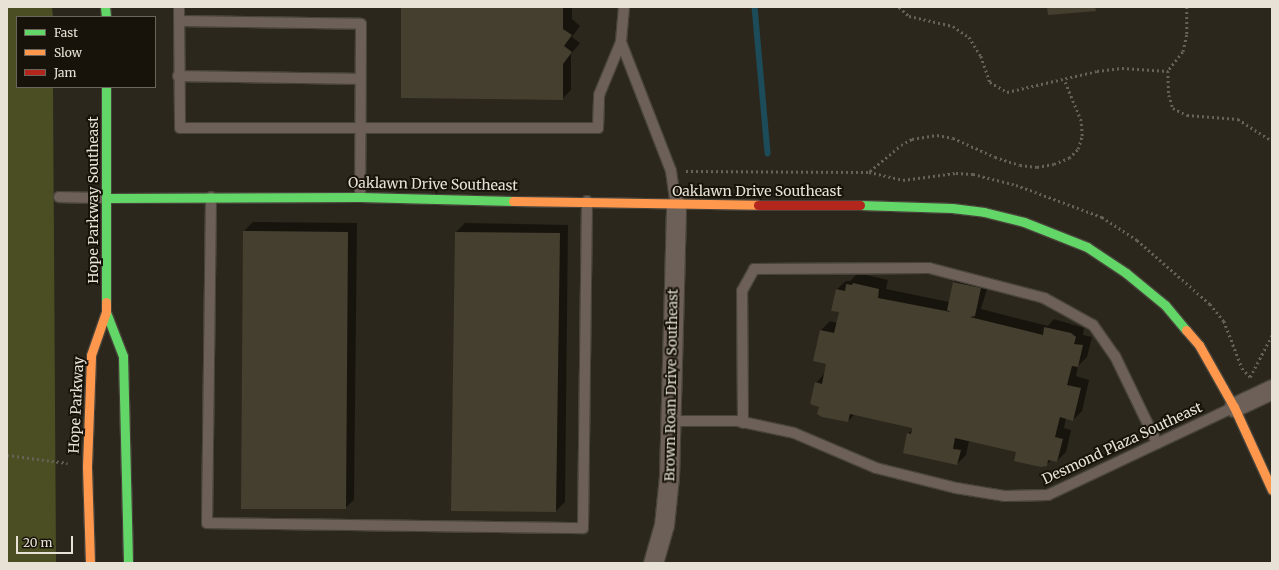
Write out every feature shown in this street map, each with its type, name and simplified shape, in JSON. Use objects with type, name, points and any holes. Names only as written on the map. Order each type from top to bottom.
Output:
[{"type":"street","name":"Hope Parkway Southeast","points":[[106,88],[108,198],[106,312]]},
{"type":"street","name":"Oaklawn Drive Southeast","points":[[108,198],[360,197],[587,201],[676,205],[872,205],[952,208],[984,212],[1054,232],[1087,247],[1126,273],[1165,304],[1199,346],[1234,407],[1272,490]]},
{"type":"street","name":"Brown Roan Drive Southeast","points":[[653,563],[664,525],[669,477],[676,205]]},
{"type":"street","name":"Hope Parkway","points":[[90,563],[87,466],[91,355],[106,312]]},
{"type":"street","points":[[106,312],[123,356],[128,563]]},
{"type":"street","points":[[1234,407],[1272,390]]},
{"type":"lane","points":[[179,7],[178,76],[180,128],[360,130],[598,128],[599,95],[621,42],[624,7]]},
{"type":"lane","points":[[179,21],[361,24],[360,197]]},
{"type":"lane","points":[[621,42],[671,171],[676,205]]},
{"type":"lane","points":[[178,76],[360,79]]},
{"type":"lane","points":[[59,197],[108,198]]},
{"type":"lane","points":[[211,197],[207,523],[583,528],[587,201]]},
{"type":"lane","points":[[743,422],[742,291],[754,269],[929,268],[1044,298],[1093,325],[1115,356],[1157,442]]},
{"type":"lane","name":"Desmond Plaza Southeast","points":[[670,421],[699,420],[743,422],[794,433],[876,468],[956,488],[1005,496],[1048,495],[1157,442],[1234,407]]},
{"type":"path","points":[[899,7],[909,16],[953,26],[969,37],[981,56],[990,82],[1007,92],[1064,80],[1097,71],[1122,68],[1168,71]]},
{"type":"path","points":[[1187,7],[1187,36],[1183,52],[1168,71],[1169,95],[1173,108],[1187,115],[1238,119],[1272,141]]},
{"type":"path","points":[[869,172],[901,145],[912,139],[937,135],[954,138],[995,157],[1020,165],[1042,166],[1069,158],[1078,149],[1082,136],[1081,121],[1064,80]]},
{"type":"path","points":[[1250,377],[1272,335]]},
{"type":"path","points":[[7,456],[87,466]]},
{"type":"green space","points":[[7,7],[52,7],[53,16],[16,16],[16,88],[53,88],[56,563],[7,563]]},
{"type":"building","points":[[401,7],[563,7],[563,29],[572,35],[564,46],[572,52],[563,64],[563,100],[401,98]]},
{"type":"building","points":[[1047,7],[1095,7],[1096,11],[1048,15]]},
{"type":"building","points":[[243,231],[348,232],[346,509],[241,509]]},
{"type":"building","points":[[455,232],[560,233],[556,512],[451,511]]},
{"type":"building","points":[[953,282],[981,288],[975,316],[970,317],[1043,335],[1044,327],[1071,333],[1076,337],[1074,344],[1083,345],[1078,367],[1072,366],[1067,385],[1081,388],[1073,421],[1060,417],[1055,437],[1063,439],[1057,462],[1048,460],[1047,466],[1041,467],[1014,461],[1016,452],[955,438],[953,449],[961,450],[957,465],[903,453],[907,433],[911,434],[912,428],[850,414],[848,422],[822,417],[817,414],[819,407],[810,404],[815,382],[822,384],[826,364],[813,361],[820,330],[834,333],[839,312],[831,311],[836,289],[845,291],[846,284],[852,285],[853,283],[879,289],[878,298],[951,312],[947,310]]},
{"type":"waterway","points":[[755,7],[768,153]]},
{"type":"traffic: fast","points":[[105,7],[106,16]]},
{"type":"traffic: fast","points":[[106,88],[106,302]]},
{"type":"traffic: fast","points":[[108,198],[360,197],[513,201]]},
{"type":"traffic: fast","points":[[860,205],[952,208],[984,212],[1024,222],[1087,247],[1126,273],[1165,305],[1186,330]]},
{"type":"traffic: fast","points":[[106,312],[123,356],[128,563]]},
{"type":"traffic: slow","points":[[513,201],[758,205]]},
{"type":"traffic: slow","points":[[90,563],[87,466],[91,355],[106,312],[106,302]]},
{"type":"traffic: slow","points":[[1186,330],[1199,345],[1234,407],[1272,490]]},
{"type":"traffic: jam","points":[[758,205],[860,205]]}]
